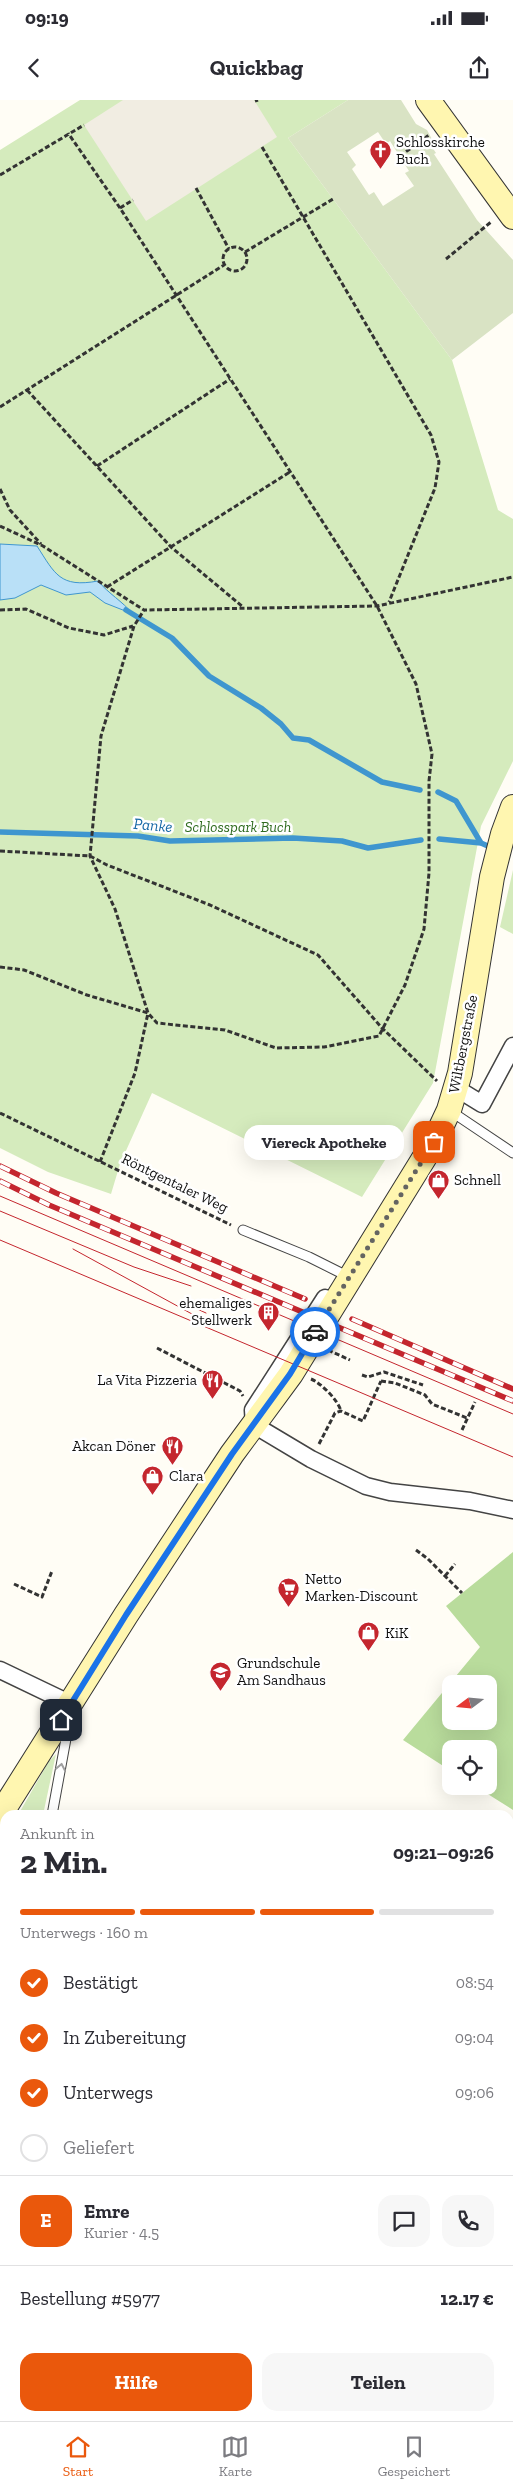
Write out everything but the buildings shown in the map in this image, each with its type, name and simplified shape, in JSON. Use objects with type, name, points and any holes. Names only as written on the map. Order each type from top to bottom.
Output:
[{"type":"main road","points":[[428,100],[502,220]]},
{"type":"main road","name":"Wiltbergstraße","points":[[3,1810],[72,1704],[126,1615],[232,1454],[290,1374],[416,1172],[453,1099],[492,877],[503,834],[513,807]]},
{"type":"street","points":[[453,1099],[482,1104],[513,1046]]},
{"type":"street","points":[[416,1172],[396,1186],[253,1410],[254,1425],[311,1459],[366,1486],[390,1492],[470,1501],[513,1510]]},
{"type":"street","points":[[0,1670],[72,1704]]},
{"type":"lane","points":[[453,1099],[513,1153]]},
{"type":"lane","points":[[243,1230],[309,1257],[341,1273]]},
{"type":"lane","points":[[53,1810],[72,1704]]},
{"type":"path","points":[[0,175],[84,125]]},
{"type":"path","points":[[68,133],[120,208],[377,606],[416,684],[432,754],[429,781],[429,873],[424,929],[405,985],[379,1036],[324,1048],[276,1048],[225,1030],[156,1023],[148,1013],[115,909],[90,856],[101,736],[134,626],[144,610]]},
{"type":"path","points":[[400,156],[430,135]]},
{"type":"path","points":[[262,147],[431,434],[439,462],[435,488],[389,602]]},
{"type":"path","points":[[196,188],[228,249]]},
{"type":"path","points":[[245,252],[333,199]]},
{"type":"path","points":[[120,208],[133,200]]},
{"type":"path","points":[[446,259],[502,220]]},
{"type":"path","points":[[237,247],[245,252],[247,261],[241,270],[232,271],[224,265],[223,256],[228,249],[237,247]]},
{"type":"path","points":[[0,407],[224,265]]},
{"type":"path","points":[[97,466],[230,379]]},
{"type":"path","points":[[27,390],[171,547],[243,607]]},
{"type":"path","points":[[107,587],[290,472]]},
{"type":"path","points":[[0,489],[10,510],[43,546]]},
{"type":"path","points":[[0,526],[43,546],[144,610],[377,606],[513,577]]},
{"type":"path","points":[[0,610],[26,609],[70,628],[104,635],[134,626]]},
{"type":"path","points":[[0,851],[90,856],[108,865],[210,905],[318,955],[382,1028],[453,1099]]},
{"type":"path","points":[[0,967],[24,970],[87,995],[148,1013]]},
{"type":"path","points":[[100,1162],[135,1073],[148,1013]]},
{"type":"path","name":"Röntgentaler Weg","points":[[0,1113],[243,1230]]},
{"type":"path","points":[[157,1348],[240,1391]]},
{"type":"path","points":[[325,1349],[350,1360]]},
{"type":"path","points":[[362,1375],[368,1378],[384,1372],[423,1384]]},
{"type":"path","points":[[308,1378],[317,1382],[339,1404],[341,1411]]},
{"type":"path","points":[[311,1459],[335,1413],[341,1411],[363,1421],[381,1381]]},
{"type":"path","points":[[381,1381],[389,1384]]},
{"type":"path","points":[[381,1381],[395,1382],[424,1395],[432,1404],[467,1418]]},
{"type":"path","points":[[462,1430],[475,1402]]},
{"type":"path","points":[[416,1550],[428,1559],[462,1593]]},
{"type":"path","points":[[445,1576],[455,1564]]},
{"type":"path","points":[[14,1584],[42,1597],[52,1571]]},
{"type":"green space","name":"Schlosspark Buch","points":[[80,100],[348,100],[288,138],[452,360],[498,510],[513,519],[513,761],[481,826],[433,1083],[362,1197],[152,1093],[120,1164],[111,1194],[48,1172],[0,1148],[0,150]]},
{"type":"green space","points":[[348,100],[401,100],[416,124],[427,130],[434,143],[432,147],[436,153],[434,154],[477,220],[513,260],[513,313],[452,360],[288,138]],"holes":[[[378,132],[386,144],[390,141],[409,171],[405,173],[414,186],[383,206],[374,192],[369,195],[352,169],[356,165],[347,152]]]},
{"type":"green space","points":[[513,870],[513,934],[500,927]]},
{"type":"green space","points":[[513,1552],[513,1810],[489,1795],[497,1795],[497,1740],[442,1740],[442,1765],[403,1740],[442,1693],[442,1730],[498,1730],[498,1675],[457,1675],[480,1647],[446,1606]]},
{"type":"green space","points":[[56,1754],[44,1810],[21,1810],[49,1761]]},
{"type":"shaded area","points":[[123,100],[254,100],[277,137],[146,221],[84,125]]},
{"type":"water","points":[[0,544],[37,546],[60,577],[75,582],[98,581],[133,614],[105,603],[90,592],[66,595],[41,585],[15,598],[0,600]]},
{"type":"waterway","points":[[126,610],[172,638],[209,676],[261,708],[281,724],[293,738],[309,740],[382,782],[420,790]]},
{"type":"waterway","points":[[438,792],[456,801],[481,843]]},
{"type":"waterway","name":"Panke","points":[[0,832],[138,836],[170,841],[293,838],[342,841],[368,848],[421,840]]},
{"type":"waterway","name":"Panke","points":[[439,839],[481,843],[490,847]]},
{"type":"tram line","points":[[0,1196],[513,1414]]},
{"type":"tram line","points":[[0,1211],[134,1267],[191,1286]]},
{"type":"tram line","points":[[0,1240],[513,1457]]},
{"type":"tram line","points":[[73,1249],[192,1314]]},
{"type":"tram line","points":[[186,1304],[206,1313]]},
{"type":"railway","points":[[0,1166],[56,1193],[305,1299]]},
{"type":"railway","points":[[0,1181],[49,1205],[513,1401]]},
{"type":"railway","points":[[352,1319],[513,1389]]},
{"type":"way so far","points":[[315,1332],[434,1142]]},
{"type":"place","name":"Schlosskirche Buch","points":[[380,170]]},
{"type":"place","name":"Viereck Apotheke","points":[[434,1142]]},
{"type":"place","name":"Schnell","points":[[438,1199]]},
{"type":"place","name":"ehemaliges Stellwerk","points":[[268,1331]]},
{"type":"place","name":"La Vita Pizzeria","points":[[213,1399]]},
{"type":"place","name":"Akcan Döner","points":[[172,1465]]},
{"type":"place","name":"Clara","points":[[153,1495]]},
{"type":"place","name":"Netto Marken-Discount","points":[[289,1607]]},
{"type":"place","name":"KiK","points":[[369,1652]]},
{"type":"place","name":"Grundschule Am Sandhaus","points":[[221,1691]]},
{"type":"route","points":[[61,1720],[126,1615],[232,1454],[290,1374],[315,1332]]}]
